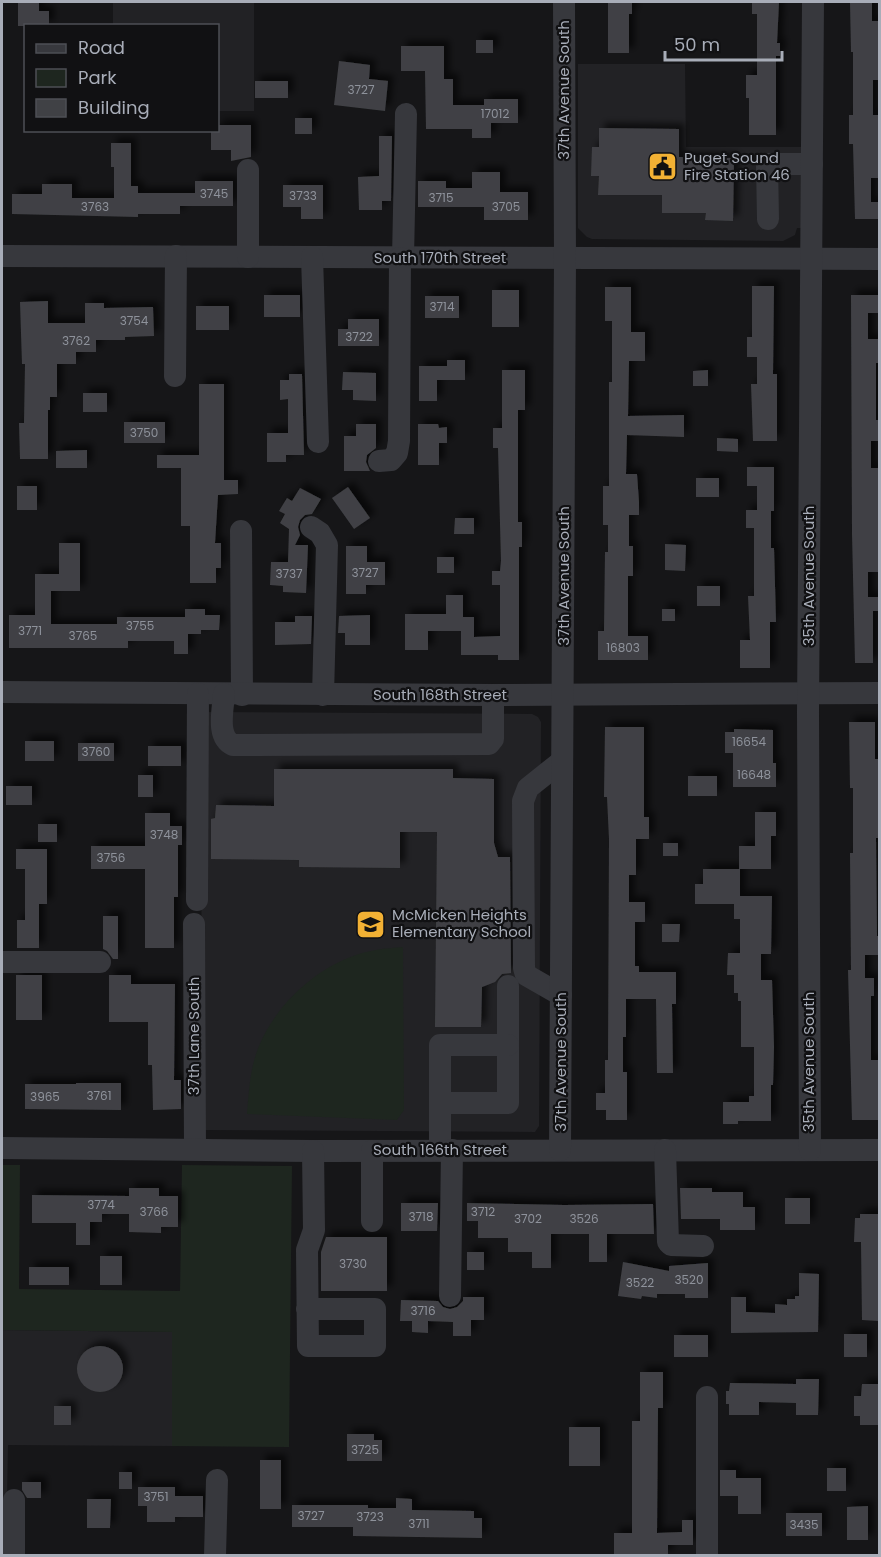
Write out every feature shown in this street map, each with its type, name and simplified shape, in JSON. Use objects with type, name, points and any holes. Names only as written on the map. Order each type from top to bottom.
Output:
[{"type":"street","name":"37th Avenue South","points":[[560,1150],[565,259],[564,2]]},
{"type":"street","name":"35th Avenue South","points":[[810,1150],[808,693],[813,2]]},
{"type":"street","points":[[379,461],[391,460],[397,453],[399,441],[401,258],[406,114]]},
{"type":"street","points":[[768,219],[767,164],[812,164]]},
{"type":"street","points":[[248,171],[248,257]]},
{"type":"street","name":"South 170th Street","points":[[2,256],[879,259]]},
{"type":"street","points":[[175,376],[176,256]]},
{"type":"street","points":[[312,257],[318,442]]},
{"type":"street","points":[[311,527],[320,532],[327,544],[323,694]]},
{"type":"street","points":[[241,531],[233,694],[223,735],[226,742],[233,745],[489,744],[493,739],[493,695]]},
{"type":"street","name":"South 168th Street","points":[[2,692],[493,695],[879,693]]},
{"type":"street","points":[[197,900],[198,694]]},
{"type":"street","points":[[561,995],[526,975],[524,968],[523,801],[528,788],[562,761]]},
{"type":"street","name":"37th Lane South","points":[[194,924],[195,1149]]},
{"type":"street","points":[[2,962],[100,962]]},
{"type":"street","points":[[440,1103],[508,1103],[508,986]]},
{"type":"street","points":[[450,1296],[446,1150],[440,1103],[440,1045],[508,1045]]},
{"type":"street","name":"South 166th Street","points":[[2,1148],[313,1151],[879,1150]]},
{"type":"street","points":[[665,1150],[668,1242],[671,1245],[703,1246]]},
{"type":"street","points":[[307,1309],[307,1250],[314,1230],[313,1151]]},
{"type":"street","points":[[372,1151],[372,1221]]},
{"type":"street","points":[[706,1556],[707,1397]]},
{"type":"street","points":[[215,1556],[217,1480]]},
{"type":"street","points":[[14,1500],[14,1556]]},
{"type":"shaded area","points":[[113,2],[254,2],[254,111],[219,111],[219,24],[113,24]]},
{"type":"shaded area","points":[[578,64],[685,64],[686,147],[802,147],[802,228],[797,228],[795,235],[783,241],[592,239],[587,237],[578,228]]},
{"type":"shaded area","name":"McMicken Heights Elementary School","points":[[202,712],[532,714],[538,717],[541,722],[539,1126],[535,1132],[201,1130]]},
{"type":"shaded area","points":[[2,1330],[173,1332],[172,1446],[8,1445],[6,1555],[2,1556]]},
{"type":"green space","points":[[403,947],[404,1110],[397,1120],[247,1114],[252,1071],[259,1046],[267,1029],[291,998],[322,972],[339,962],[376,950]]},
{"type":"green space","points":[[2,1165],[20,1165],[19,1289],[180,1291],[182,1165],[292,1166],[289,1447],[172,1446],[172,1332],[2,1330]]},
{"type":"building","points":[[18,2],[39,2],[39,11],[49,11],[49,24],[18,26]]},
{"type":"building","points":[[608,2],[632,2],[632,14],[629,14],[629,53],[608,53]]},
{"type":"building","points":[[752,2],[779,2],[777,43],[780,43],[780,56],[776,56],[776,135],[749,135],[749,98],[746,98],[746,75],[757,75],[757,14],[752,14]]},
{"type":"building","points":[[850,2],[872,2],[872,21],[878,21],[879,80],[873,80],[873,115],[879,115],[879,178],[871,178],[871,202],[879,202],[879,219],[855,219],[853,144],[849,144],[849,115],[853,115]]},
{"type":"building","points":[[476,40],[493,40],[493,53],[476,53]]},
{"type":"building","points":[[401,46],[444,46],[444,79],[453,79],[453,105],[484,105],[484,99],[518,99],[518,123],[491,123],[491,138],[472,138],[472,129],[426,129],[425,71],[401,71]]},
{"type":"building","points":[[339,61],[370,65],[369,79],[388,81],[385,111],[334,105]]},
{"type":"building","points":[[255,81],[288,81],[288,98],[255,98]]},
{"type":"building","points":[[295,118],[312,118],[312,134],[295,134]]},
{"type":"building","points":[[219,125],[251,125],[251,157],[231,161],[231,150],[211,150],[211,132],[219,132]]},
{"type":"building","name":"Puget Sound Fire Station 46","points":[[599,128],[679,129],[679,157],[734,158],[733,221],[705,220],[706,213],[662,213],[662,195],[598,195],[599,176],[591,176],[592,147],[599,147]]},
{"type":"building","points":[[379,136],[392,136],[391,201],[382,201],[382,210],[359,210],[358,177],[379,176]]},
{"type":"building","points":[[111,143],[131,143],[131,186],[138,186],[138,193],[195,193],[195,181],[233,181],[233,206],[180,206],[180,214],[138,214],[138,217],[12,214],[12,194],[42,194],[42,184],[72,184],[72,198],[114,198]]},
{"type":"building","points":[[472,172],[500,172],[500,192],[528,192],[528,220],[484,220],[484,207],[418,207],[418,181],[446,181],[446,188],[472,188]]},
{"type":"building","points":[[283,185],[323,185],[323,219],[301,219],[301,207],[283,207]]},
{"type":"building","points":[[752,286],[774,286],[773,374],[777,374],[777,441],[753,441],[751,384],[757,384],[757,357],[747,357],[747,337],[752,337]]},
{"type":"building","points":[[605,287],[631,287],[631,332],[645,332],[645,361],[629,361],[628,416],[684,415],[684,437],[627,435],[626,474],[637,474],[639,502],[639,515],[629,515],[629,546],[633,546],[633,576],[628,576],[628,636],[648,636],[648,660],[598,660],[598,631],[604,631],[605,552],[608,552],[608,525],[603,525],[603,486],[609,486],[609,382],[612,382],[612,321],[605,321]]},
{"type":"building","points":[[492,290],[519,290],[519,327],[492,327]]},
{"type":"building","points":[[264,295],[300,295],[300,317],[264,317]]},
{"type":"building","points":[[851,295],[878,295],[878,313],[868,313],[868,339],[879,339],[879,363],[876,363],[876,420],[879,420],[879,441],[871,441],[871,468],[878,468],[878,572],[868,572],[868,597],[878,597],[878,611],[873,611],[873,663],[855,663]]},
{"type":"building","points":[[425,296],[459,296],[459,318],[425,318]]},
{"type":"building","points":[[48,301],[48,323],[85,323],[85,303],[104,303],[104,308],[153,307],[154,336],[125,337],[125,340],[96,340],[96,352],[76,352],[76,364],[57,364],[57,397],[50,397],[50,410],[48,410],[48,459],[20,459],[19,423],[24,423],[25,364],[22,364],[20,302]]},
{"type":"building","points":[[196,306],[229,306],[229,330],[196,330]]},
{"type":"building","points":[[348,319],[379,319],[379,346],[338,346],[338,329],[348,329]]},
{"type":"building","points":[[447,360],[465,360],[465,380],[437,380],[437,401],[419,401],[419,366],[447,366]]},
{"type":"building","points":[[502,370],[525,370],[525,410],[518,410],[518,522],[522,522],[522,547],[519,547],[519,660],[498,660],[498,655],[461,655],[461,631],[428,631],[428,650],[405,650],[405,614],[446,614],[446,595],[463,595],[463,617],[474,617],[474,637],[500,636],[500,585],[492,585],[492,571],[500,571],[501,561],[498,448],[493,448],[493,428],[502,428]]},
{"type":"building","points":[[708,370],[708,386],[693,386],[693,371]]},
{"type":"building","points":[[343,372],[376,373],[376,401],[353,400],[353,390],[342,390]]},
{"type":"building","points":[[289,374],[302,374],[304,455],[286,455],[286,462],[267,462],[267,433],[288,433],[288,399],[280,400],[280,380],[289,380]]},
{"type":"building","points":[[199,384],[224,384],[224,480],[238,480],[238,494],[218,495],[215,543],[221,543],[221,568],[216,568],[216,583],[190,583],[190,526],[181,526],[181,468],[157,468],[157,455],[199,455]]},
{"type":"building","points":[[83,393],[107,393],[107,412],[83,412]]},
{"type":"building","points":[[124,422],[165,422],[165,443],[124,443]]},
{"type":"building","points":[[356,424],[376,424],[376,448],[367,455],[366,462],[370,471],[344,471],[344,436],[356,436]]},
{"type":"building","points":[[418,424],[438,424],[439,428],[447,427],[447,443],[439,443],[439,465],[418,465]]},
{"type":"building","points":[[717,438],[738,439],[738,452],[717,451]]},
{"type":"building","points":[[87,450],[87,468],[56,468],[56,451]]},
{"type":"building","points":[[747,467],[774,467],[771,548],[774,548],[776,622],[770,622],[770,668],[740,668],[740,640],[750,640],[748,596],[754,596],[754,528],[746,528],[746,510],[757,510],[757,486],[747,486]]},
{"type":"building","points":[[696,478],[719,478],[719,497],[696,497]]},
{"type":"building","points":[[17,486],[37,486],[37,510],[17,510]]},
{"type":"building","points":[[348,487],[370,518],[354,529],[332,498]]},
{"type":"building","points":[[300,488],[321,499],[312,514],[305,515],[300,520],[298,527],[300,535],[295,545],[308,545],[306,593],[283,592],[283,586],[270,585],[271,562],[288,562],[289,529],[280,523],[285,514],[279,511],[287,498],[292,501]]},
{"type":"building","points":[[455,518],[474,518],[474,534],[454,534]]},
{"type":"building","points":[[59,543],[80,543],[80,591],[51,591],[51,624],[117,624],[117,617],[185,617],[185,609],[205,609],[205,615],[220,615],[219,630],[201,630],[201,634],[188,634],[188,654],[174,654],[174,641],[128,641],[128,648],[9,648],[9,615],[35,615],[35,574],[59,574]]},
{"type":"building","points":[[665,544],[686,545],[685,571],[665,570]]},
{"type":"building","points":[[346,546],[367,546],[367,562],[385,562],[385,585],[366,585],[366,594],[346,594]]},
{"type":"building","points":[[437,557],[454,557],[454,573],[437,573]]},
{"type":"building","points":[[697,586],[720,586],[720,606],[697,606]]},
{"type":"building","points":[[662,609],[675,609],[675,621],[662,621]]},
{"type":"building","points":[[370,615],[370,645],[345,645],[345,633],[338,633],[339,616]]},
{"type":"building","points":[[295,616],[312,616],[311,644],[275,645],[275,622],[295,622]]},
{"type":"building","points":[[849,722],[875,722],[875,759],[879,759],[879,838],[876,838],[879,955],[865,955],[865,978],[874,978],[874,996],[871,996],[871,1060],[878,1060],[879,1120],[852,1120],[848,970],[851,970],[850,853],[853,853],[853,788],[850,788]]},
{"type":"building","points":[[605,727],[644,727],[644,817],[649,817],[649,839],[636,839],[636,875],[629,875],[629,902],[645,902],[645,922],[635,922],[635,966],[639,966],[639,972],[676,972],[676,1004],[672,1004],[673,1073],[657,1073],[656,999],[626,999],[623,1072],[627,1072],[627,1120],[606,1120],[606,1110],[596,1110],[596,1093],[605,1093],[605,1060],[608,1060],[609,839],[607,797],[604,797]]},
{"type":"building","points":[[734,729],[773,730],[776,787],[733,787],[733,753],[725,753],[725,732],[734,732]]},
{"type":"building","points":[[25,741],[54,741],[54,761],[25,761]]},
{"type":"building","points":[[78,743],[114,743],[114,761],[78,761]]},
{"type":"building","points":[[148,746],[181,746],[181,766],[148,766]]},
{"type":"building","points":[[274,769],[453,769],[453,778],[494,779],[494,843],[498,857],[510,857],[511,973],[502,974],[495,982],[482,987],[481,1027],[435,1027],[437,832],[400,832],[400,868],[299,867],[299,860],[211,859],[211,819],[215,818],[216,805],[274,806]]},
{"type":"building","points":[[138,775],[153,775],[153,797],[138,797]]},
{"type":"building","points":[[688,776],[717,776],[717,796],[688,796]]},
{"type":"building","points":[[6,786],[32,786],[32,805],[6,805]]},
{"type":"building","points":[[755,812],[776,812],[776,836],[771,836],[771,869],[740,869],[740,896],[772,896],[771,954],[761,954],[761,980],[772,980],[774,1047],[771,1121],[738,1121],[738,1124],[723,1124],[723,1102],[749,1102],[749,1096],[754,1096],[754,1047],[741,1047],[741,1001],[738,1001],[738,993],[734,993],[734,975],[727,975],[728,953],[740,953],[740,919],[734,919],[734,904],[695,904],[695,884],[703,884],[703,869],[739,869],[739,846],[755,846]]},
{"type":"building","points":[[145,813],[170,813],[170,826],[182,826],[182,845],[178,845],[178,897],[174,897],[174,948],[145,948],[145,869],[91,869],[91,846],[145,846]]},
{"type":"building","points":[[38,824],[57,824],[57,842],[38,842]]},
{"type":"building","points":[[663,843],[678,843],[678,856],[663,856]]},
{"type":"building","points":[[16,849],[47,849],[47,904],[39,904],[39,948],[17,948],[17,920],[25,920],[25,869],[16,869]]},
{"type":"building","points":[[103,916],[118,916],[118,959],[113,959],[103,949]]},
{"type":"building","points":[[662,924],[680,924],[679,942],[662,942]]},
{"type":"building","points":[[16,975],[42,975],[42,1020],[16,1020]]},
{"type":"building","points":[[109,975],[131,975],[131,984],[175,984],[174,1080],[181,1080],[181,1109],[153,1110],[152,1065],[148,1065],[148,1022],[109,1022]]},
{"type":"building","points":[[121,1083],[121,1110],[25,1109],[25,1084]]},
{"type":"building","points":[[129,1188],[159,1188],[159,1196],[178,1196],[178,1227],[161,1227],[161,1233],[129,1232],[129,1214],[102,1214],[102,1222],[90,1222],[90,1245],[76,1245],[76,1223],[32,1223],[32,1195],[129,1196]]},
{"type":"building","points":[[680,1188],[712,1188],[712,1192],[743,1192],[743,1207],[755,1207],[755,1230],[720,1230],[720,1219],[681,1219]]},
{"type":"building","points":[[785,1198],[810,1198],[810,1224],[785,1224]]},
{"type":"building","points":[[401,1203],[438,1203],[437,1231],[401,1231]]},
{"type":"building","points":[[467,1203],[653,1204],[654,1234],[607,1234],[607,1262],[589,1262],[589,1234],[551,1234],[551,1268],[532,1268],[532,1252],[508,1252],[508,1238],[478,1238],[478,1221],[467,1221]]},
{"type":"building","points":[[860,1214],[879,1214],[879,1321],[862,1320],[861,1242],[854,1242],[855,1218],[860,1218]]},
{"type":"building","points":[[326,1237],[387,1237],[387,1291],[321,1291],[321,1252]]},
{"type":"building","points":[[467,1252],[484,1252],[484,1270],[467,1270]]},
{"type":"building","points":[[100,1256],[122,1256],[122,1285],[100,1285]]},
{"type":"building","points":[[623,1262],[669,1271],[669,1266],[708,1263],[708,1298],[685,1298],[685,1294],[657,1294],[657,1298],[642,1296],[641,1299],[618,1296]]},
{"type":"building","points":[[29,1267],[69,1267],[69,1285],[29,1285]]},
{"type":"building","points":[[799,1273],[819,1274],[818,1332],[731,1333],[731,1297],[746,1297],[746,1312],[775,1313],[775,1304],[787,1305],[787,1299],[795,1299],[795,1296],[799,1296]]},
{"type":"building","points":[[463,1297],[484,1297],[484,1320],[471,1320],[471,1336],[453,1336],[453,1322],[428,1321],[428,1333],[412,1332],[412,1321],[400,1321],[401,1300],[438,1301],[443,1307],[450,1309],[457,1307],[463,1301]]},
{"type":"building","points":[[844,1334],[867,1334],[867,1357],[844,1357]]},
{"type":"building","points":[[674,1335],[708,1335],[708,1357],[674,1357]]},
{"type":"building","points":[[100,1346],[116,1353],[123,1369],[116,1385],[100,1392],[84,1385],[77,1369],[84,1353]]},
{"type":"building","points":[[640,1372],[663,1372],[663,1408],[658,1408],[657,1533],[682,1532],[682,1520],[693,1520],[693,1545],[668,1545],[668,1555],[614,1556],[614,1533],[632,1533],[632,1421],[640,1421]]},
{"type":"building","points":[[796,1379],[819,1379],[818,1415],[796,1415],[796,1403],[759,1402],[759,1415],[729,1415],[726,1391],[729,1391],[730,1383],[796,1384]]},
{"type":"building","points":[[862,1384],[878,1384],[878,1425],[860,1425],[860,1416],[854,1416],[854,1396],[861,1396]]},
{"type":"building","points":[[54,1406],[71,1406],[71,1425],[54,1425]]},
{"type":"building","points":[[569,1427],[600,1427],[600,1466],[569,1466]]},
{"type":"building","points":[[347,1434],[374,1434],[374,1440],[382,1440],[382,1461],[347,1461]]},
{"type":"building","points":[[260,1460],[281,1460],[281,1509],[260,1509]]},
{"type":"building","points":[[827,1468],[846,1468],[846,1491],[827,1491]]},
{"type":"building","points":[[720,1470],[736,1470],[736,1478],[761,1478],[761,1514],[738,1514],[738,1496],[720,1496]]},
{"type":"building","points":[[119,1472],[132,1472],[132,1489],[119,1489]]},
{"type":"building","points":[[22,1482],[41,1482],[41,1498],[27,1498],[22,1490]]},
{"type":"building","points":[[138,1487],[175,1487],[175,1496],[203,1496],[203,1517],[175,1517],[175,1522],[147,1522],[147,1506],[138,1506]]},
{"type":"building","points":[[396,1498],[412,1499],[412,1510],[474,1511],[474,1518],[482,1518],[482,1538],[353,1536],[353,1527],[292,1527],[292,1505],[368,1505],[368,1508],[396,1508]]},
{"type":"building","points":[[87,1499],[111,1499],[110,1528],[87,1528]]},
{"type":"building","points":[[868,1506],[868,1540],[847,1540],[847,1507]]},
{"type":"building","points":[[786,1513],[822,1513],[822,1536],[786,1536]]},
{"type":"place","name":"Puget Sound Fire Station 46","points":[[663,167]]},
{"type":"place","name":"McMicken Heights Elementary School","points":[[371,924]]}]
